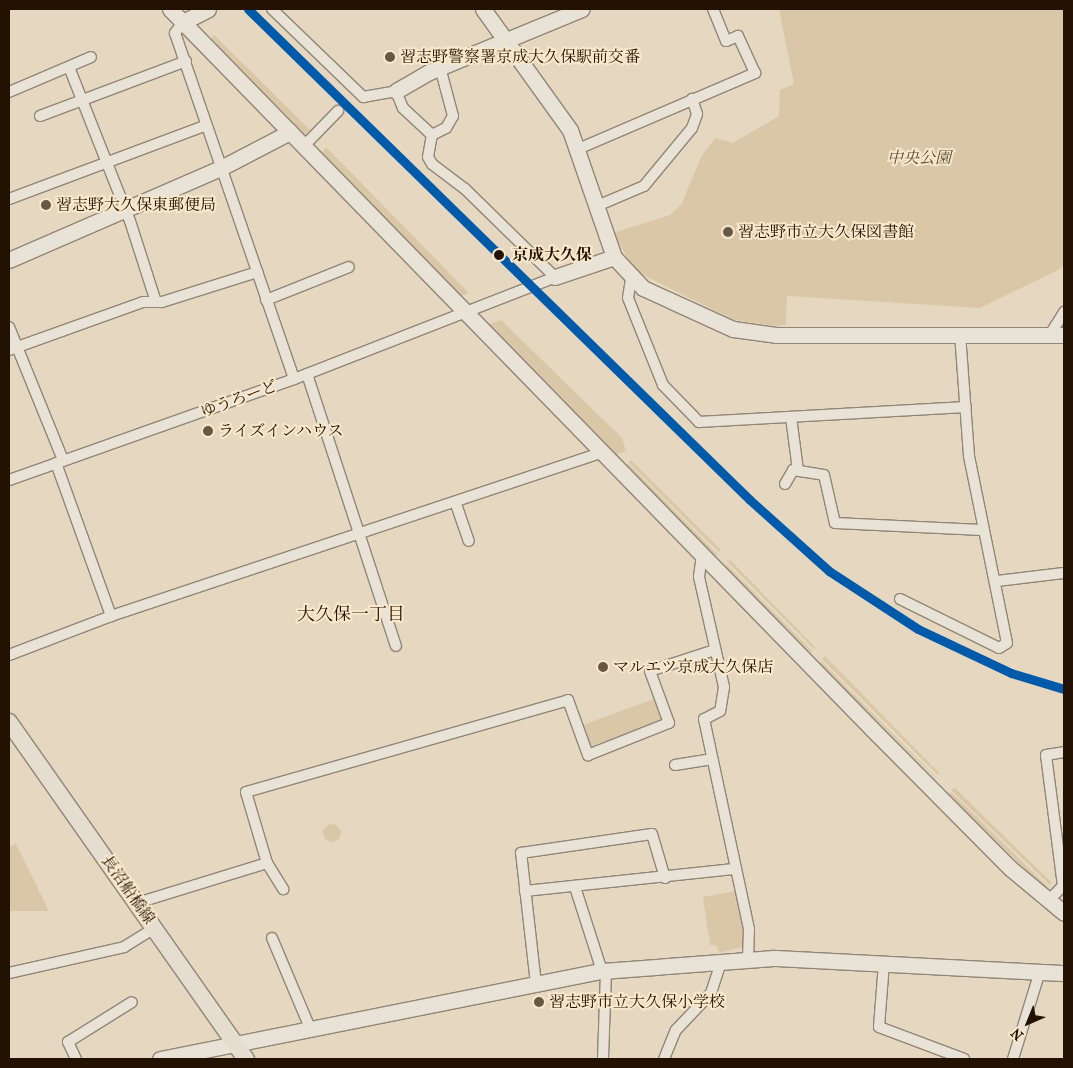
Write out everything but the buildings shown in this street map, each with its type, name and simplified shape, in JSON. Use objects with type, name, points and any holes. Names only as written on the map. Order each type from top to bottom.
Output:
[{"type":"main road","name":"長沼船橋線","points":[[9,722],[246,1059]]},
{"type":"street","points":[[170,9],[702,555],[1048,901],[1064,913]]},
{"type":"street","points":[[208,9],[184,22],[174,30],[294,379]]},
{"type":"street","points":[[272,9],[363,97],[396,91],[440,68],[582,9]]},
{"type":"street","points":[[483,9],[559,112],[578,149],[614,257],[631,279],[659,296],[742,331],[850,337],[1058,334],[1064,312]]},
{"type":"street","points":[[578,149],[755,73],[738,36],[726,41],[713,9]]},
{"type":"street","points":[[9,92],[92,57]]},
{"type":"street","points":[[40,116],[186,61]]},
{"type":"street","points":[[69,67],[126,210],[156,302]]},
{"type":"street","points":[[432,135],[446,128],[453,116],[440,68]]},
{"type":"street","points":[[396,91],[403,108],[432,135]]},
{"type":"street","points":[[597,206],[644,186],[692,128],[697,114],[692,99]]},
{"type":"street","points":[[304,146],[338,111]]},
{"type":"street","points":[[9,199],[207,125]]},
{"type":"street","points":[[9,260],[221,168],[290,132]]},
{"type":"street","points":[[432,135],[428,157],[432,164],[466,189],[555,277],[614,257]]},
{"type":"street","points":[[266,300],[349,267]]},
{"type":"street","points":[[13,348],[143,302],[156,302],[257,272]]},
{"type":"street","name":"ゆうろーど","points":[[9,480],[294,379],[555,277]]},
{"type":"street","points":[[631,279],[628,298],[663,385],[699,422],[966,407]]},
{"type":"street","points":[[9,327],[13,348],[59,462],[111,616]]},
{"type":"street","points":[[900,599],[999,648],[1007,643],[997,581],[982,530],[966,407],[960,334]]},
{"type":"street","points":[[307,374],[396,646]]},
{"type":"street","points":[[792,417],[798,470]]},
{"type":"street","points":[[9,654],[111,616],[456,504],[603,452]]},
{"type":"street","points":[[798,470],[824,476],[835,523],[982,530]]},
{"type":"street","points":[[784,484],[798,470]]},
{"type":"street","points":[[456,504],[469,542]]},
{"type":"street","points":[[702,555],[699,577],[715,650],[723,705],[704,719],[749,929],[748,959]]},
{"type":"street","points":[[997,581],[1064,574]]},
{"type":"street","points":[[283,889],[267,863],[246,792],[568,700],[588,755],[669,723],[650,671],[715,650]]},
{"type":"street","points":[[1048,901],[1063,886],[1046,755],[1064,752]]},
{"type":"street","points":[[675,766],[713,759]]},
{"type":"street","points":[[536,984],[521,853],[652,834],[665,878]]},
{"type":"street","points":[[137,903],[267,863]]},
{"type":"street","points":[[526,891],[665,878],[736,869]]},
{"type":"street","points":[[575,887],[604,971],[603,1058]]},
{"type":"street","points":[[9,973],[124,947],[154,928]]},
{"type":"street","points":[[272,938],[310,1028]]},
{"type":"street","points":[[160,1059],[604,971],[721,963],[748,959],[884,963],[1064,973]]},
{"type":"street","points":[[664,1059],[676,1030],[711,993],[721,963]]},
{"type":"street","points":[[884,963],[879,1027],[964,1059]]},
{"type":"street","points":[[1013,1059],[1040,971]]},
{"type":"street","points":[[76,1059],[68,1042],[132,1002]]},
{"type":"green space","name":"中央公園","points":[[779,9],[1064,9],[1064,264],[1060,269],[980,308],[787,296],[786,325],[776,326],[734,320],[635,271],[613,233],[670,215],[681,205],[702,155],[715,138],[733,143],[779,116],[780,90],[794,84]]},
{"type":"green space","points":[[214,35],[310,130],[305,135],[211,38]]},
{"type":"green space","points":[[326,147],[469,293],[459,297],[322,153]]},
{"type":"green space","points":[[501,320],[622,438],[626,451],[615,455],[493,329],[490,324]]},
{"type":"green space","points":[[631,460],[721,550],[719,552],[629,462]]},
{"type":"green space","points":[[628,463],[717,554],[715,556],[626,466]]},
{"type":"green space","points":[[730,560],[815,647],[815,650],[727,561]]},
{"type":"green space","points":[[727,565],[812,651],[811,653],[725,567]]},
{"type":"green space","points":[[825,656],[939,773],[938,775],[822,659]]},
{"type":"green space","points":[[821,661],[935,777],[935,778],[819,664]]},
{"type":"green space","points":[[654,699],[662,721],[590,747],[583,725]]},
{"type":"green space","points":[[955,788],[1051,882],[1050,885],[951,790]]},
{"type":"green space","points":[[951,792],[1047,886],[1046,889],[948,795]]},
{"type":"green space","points":[[332,824],[338,827],[341,833],[338,839],[332,842],[326,839],[323,833],[326,827]]},
{"type":"green space","points":[[16,844],[49,911],[9,911],[9,847]]},
{"type":"green space","points":[[736,891],[746,946],[719,953],[717,946],[710,945],[703,897]]},
{"type":"transit line","points":[[248,9],[750,500],[829,571],[918,629],[1011,673],[1064,689]]},
{"type":"place","name":"習志野警察署京成大久保駅前交番","points":[[390,57]]},
{"type":"place","name":"習志野大久保東郵便局","points":[[46,205]]},
{"type":"place","name":"習志野市立大久保図書館","points":[[728,232]]},
{"type":"place","name":"京成大久保","points":[[499,255]]},
{"type":"place","name":"ライズインハウス","points":[[208,431]]},
{"type":"place","name":"マルエツ京成大久保店","points":[[603,667]]},
{"type":"place","name":"習志野市立大久保小学校","points":[[539,1002]]},
{"type":"district","name":"大久保一丁目","points":[[351,615]]}]
